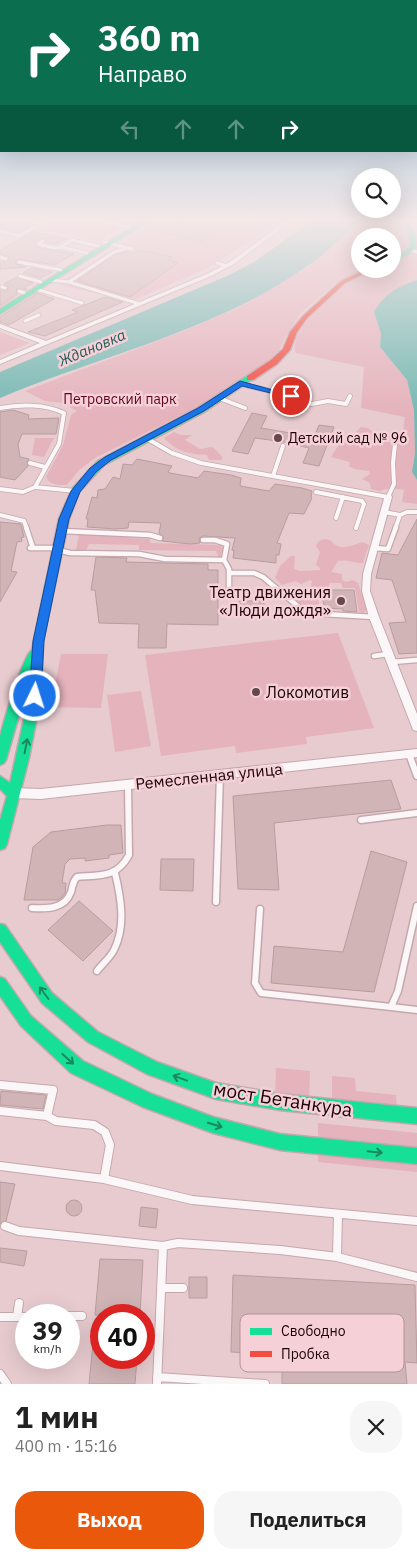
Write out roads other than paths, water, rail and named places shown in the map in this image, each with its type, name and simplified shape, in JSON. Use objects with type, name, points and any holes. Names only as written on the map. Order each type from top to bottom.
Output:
[{"type":"street","points":[[0,308],[21,292],[41,285]]},
{"type":"street","points":[[0,312],[42,285]]},
{"type":"street","points":[[0,362],[184,285]]},
{"type":"street","points":[[0,844],[12,793],[23,758],[35,696],[38,641],[68,504],[76,491],[101,463],[219,398],[281,356],[305,317],[339,285]]},
{"type":"street","points":[[0,326],[12,328],[46,343]]},
{"type":"street","points":[[388,497],[366,582],[368,602],[417,727]]},
{"type":"street","points":[[0,760],[21,684],[38,641]]},
{"type":"street","name":"Ремесленная улица","points":[[0,790],[12,793],[41,794],[413,753]]},
{"type":"street","points":[[0,781],[12,793]]},
{"type":"street","name":"мост Бетанкура","points":[[0,930],[47,998],[93,1037],[153,1068],[216,1091],[261,1099],[417,1116]]},
{"type":"street","name":"мост Бетанкура","points":[[0,984],[26,1021],[77,1067],[149,1101],[213,1125],[280,1142],[417,1156]]},
{"type":"lane","points":[[44,285],[82,303]]},
{"type":"lane","points":[[77,285],[140,304]]},
{"type":"lane","points":[[25,321],[39,314]]},
{"type":"lane","points":[[240,384],[291,396],[312,404],[328,401],[346,404],[350,396]]},
{"type":"lane","points":[[272,392],[277,384]]},
{"type":"lane","points":[[219,398],[246,408]]},
{"type":"lane","points":[[0,408],[12,406],[50,408],[64,413],[59,444],[45,466],[35,487]]},
{"type":"lane","points":[[146,438],[164,449],[186,458],[388,497],[393,491],[395,482],[393,466],[396,435]]},
{"type":"lane","points":[[273,476],[278,465],[277,459],[283,446]]},
{"type":"lane","points":[[30,464],[45,466]]},
{"type":"lane","points":[[0,489],[23,492],[35,487],[76,491]]},
{"type":"lane","points":[[338,496],[340,488]]},
{"type":"lane","points":[[316,492],[358,499],[364,504],[356,528]]},
{"type":"lane","points":[[336,518],[343,496]]},
{"type":"lane","points":[[384,512],[400,515],[407,512],[417,512]]},
{"type":"lane","points":[[0,515],[24,521],[31,548],[58,549],[70,553],[139,554],[166,559],[224,560],[228,564],[229,593]]},
{"type":"lane","points":[[374,548],[384,550],[390,547],[400,515]]},
{"type":"lane","points":[[62,530],[150,535],[160,538]]},
{"type":"lane","points":[[202,540],[227,544],[224,560]]},
{"type":"lane","points":[[229,572],[257,574],[264,578],[298,609],[306,613],[374,617]]},
{"type":"lane","points":[[374,656],[417,660]]},
{"type":"lane","points":[[413,753],[417,776]]},
{"type":"lane","points":[[216,902],[220,775]]},
{"type":"lane","points":[[32,908],[50,909],[61,905],[71,893],[72,881],[76,877],[114,873],[125,864],[129,855],[128,785]]},
{"type":"lane","points":[[361,820],[417,813]]},
{"type":"lane","points":[[97,971],[114,951],[118,938],[122,902],[114,873]]},
{"type":"lane","points":[[391,1007],[398,990],[417,906]]},
{"type":"lane","points":[[260,909],[255,983],[261,993],[417,1010]]},
{"type":"lane","points":[[0,1085],[53,1090],[47,1116]]},
{"type":"lane","points":[[0,1111],[47,1116],[56,1121],[94,1125],[105,1132],[110,1145],[104,1179]]},
{"type":"lane","points":[[0,1166],[104,1179],[192,1200],[417,1222]]},
{"type":"lane","points":[[338,1214],[338,1257]]},
{"type":"lane","points":[[5,1226],[18,1232],[163,1246],[178,1242],[280,1250],[338,1257],[417,1277]]},
{"type":"lane","points":[[163,1246],[157,1381],[265,1384]]},
{"type":"lane","points":[[161,1288],[183,1288]]},
{"type":"lane","points":[[0,1317],[15,1317]]},
{"type":"lane","points":[[0,1374],[7,1384]]},
{"type":"water","name":"Ждановка","points":[[207,285],[278,285],[234,308],[196,325],[0,398],[0,372]]},
{"type":"water","points":[[404,285],[417,285],[417,480],[412,472],[415,453],[414,410],[407,380],[380,347],[381,334],[374,312],[382,300]]},
{"type":"place","name":"Детский сад № 96","points":[[278,438]]},
{"type":"place","name":"Театр движения «Люди дождя»","points":[[341,601]]},
{"type":"place","name":"Локомотив","points":[[256,692]]},
{"type":"park label","name":"Петровский парк","points":[[120,399]]}]
